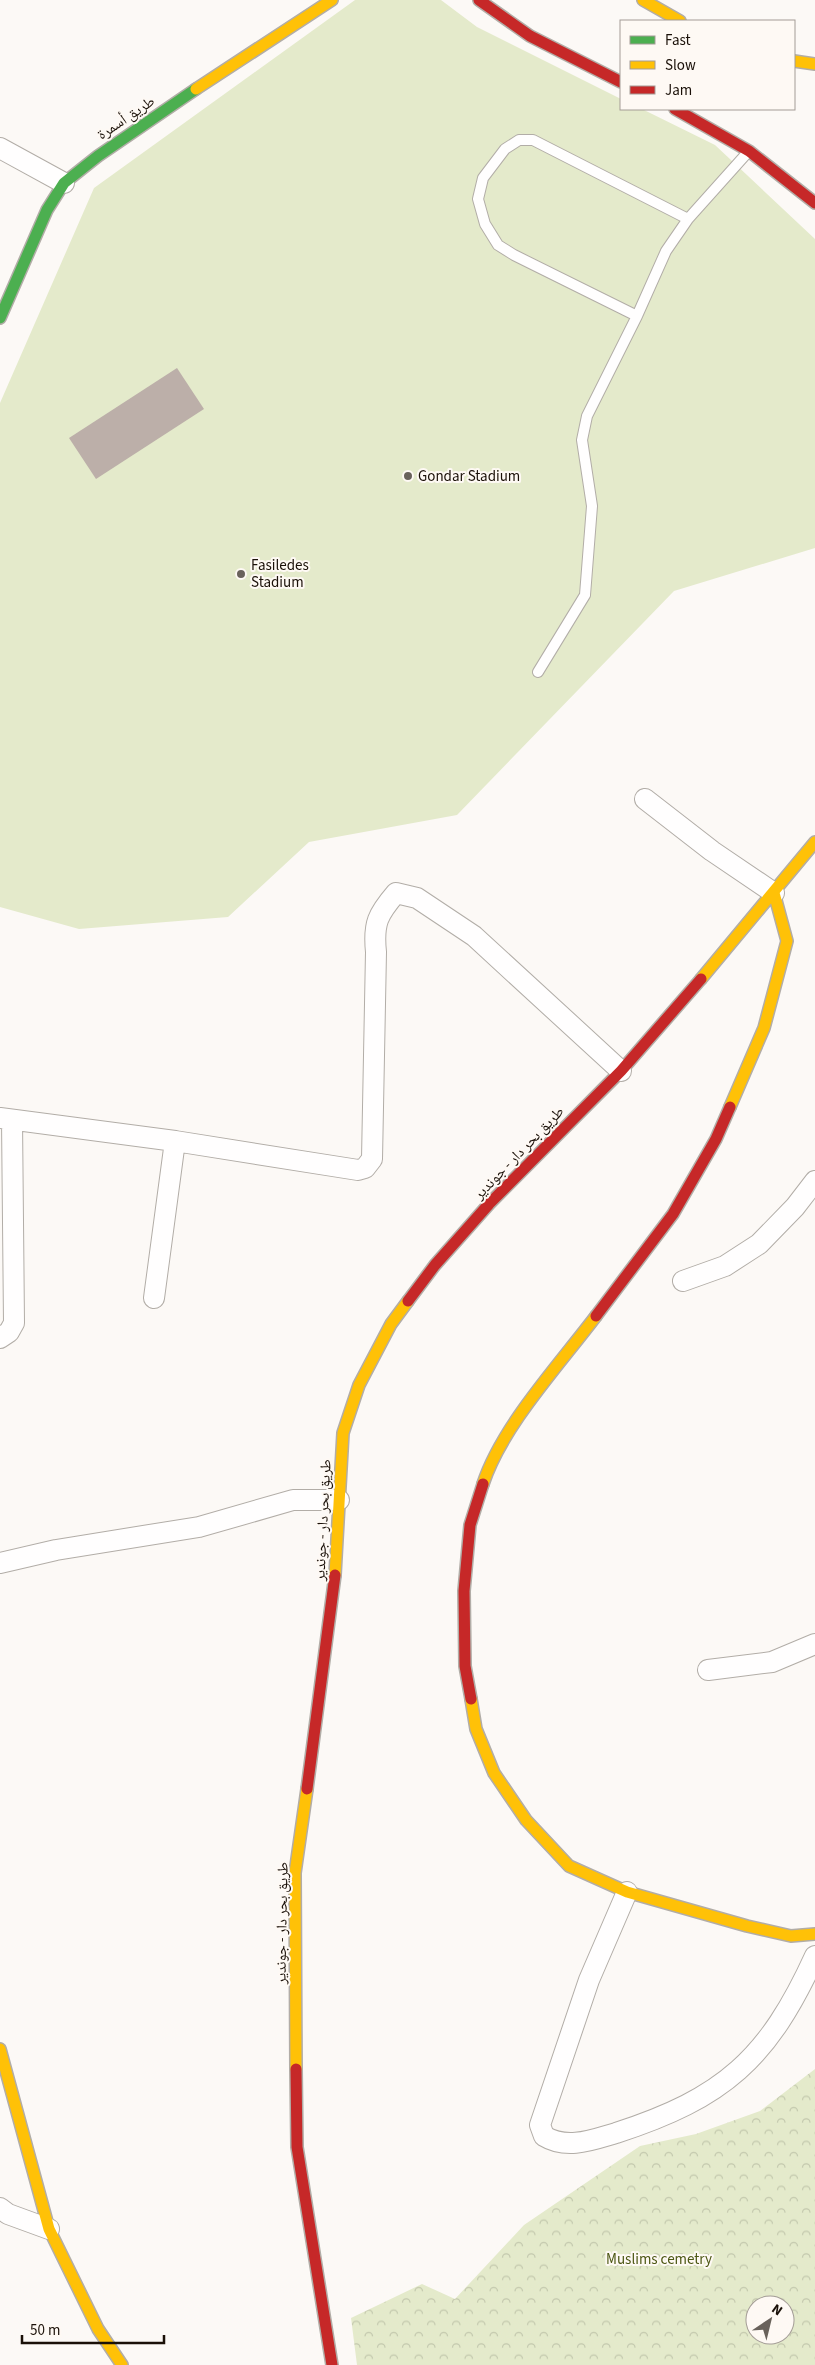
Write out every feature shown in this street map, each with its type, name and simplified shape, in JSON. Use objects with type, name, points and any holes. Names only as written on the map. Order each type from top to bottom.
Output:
[{"type":"main road","name":"طريق أسمرة","points":[[0,318],[47,210],[64,184],[98,156],[128,135],[332,0]]},
{"type":"main road","points":[[479,0],[530,36],[620,81]]},
{"type":"main road","points":[[643,0],[678,20]]},
{"type":"main road","points":[[795,61],[815,64]]},
{"type":"main road","points":[[676,110],[749,151],[815,203]]},
{"type":"main road","name":"طريق بحر دار - جوندير","points":[[332,2365],[297,2147],[295,1873],[334,1593],[343,1433],[359,1385],[392,1324],[435,1265],[489,1204],[620,1071],[774,893],[815,842]]},
{"type":"main road","points":[[774,893],[787,942],[764,1028],[716,1139],[673,1214],[527,1407],[492,1461],[470,1525],[464,1590],[465,1666],[476,1729],[494,1773],[526,1820],[569,1866],[627,1892],[791,1936],[815,1934]]},
{"type":"main road","points":[[0,2049],[49,2229],[98,2329],[122,2365]]},
{"type":"street","points":[[0,148],[64,184]]},
{"type":"street","points":[[645,799],[712,851],[774,893]]},
{"type":"street","points":[[0,1338],[9,1332],[14,1323],[6,1119],[175,1140],[358,1170],[369,1165],[372,1160],[375,1080],[376,952],[374,934],[377,917],[396,894],[417,898],[474,936],[620,1071]]},
{"type":"street","points":[[154,1298],[175,1140]]},
{"type":"street","points":[[683,1281],[725,1266],[758,1244],[796,1207],[815,1181]]},
{"type":"street","points":[[0,1563],[56,1550],[199,1527],[293,1500],[339,1500]]},
{"type":"street","points":[[708,1670],[772,1662],[815,1644]]},
{"type":"street","points":[[627,1892],[589,1980],[540,2125],[544,2136],[555,2143],[582,2143],[641,2125],[674,2112],[708,2094],[727,2081],[765,2044],[799,1991],[815,1956]]},
{"type":"street","points":[[0,2208],[8,2214],[49,2229]]},
{"type":"lane","points":[[638,316],[514,255],[498,245],[486,224],[478,199],[483,178],[505,149],[519,140],[533,140],[688,219]]},
{"type":"lane","points":[[538,672],[585,596],[592,506],[582,440],[587,416],[638,316],[666,251],[688,219],[749,151]]},
{"type":"green space","name":"Gondar Stadium","points":[[355,0],[441,0],[477,27],[620,98],[620,110],[644,110],[715,145],[815,239],[815,548],[674,591],[457,815],[309,842],[228,917],[79,929],[0,907],[0,403],[94,188]]},
{"type":"green space","name":"Muslims cemetry","points":[[815,2069],[815,2365],[357,2365],[351,2318],[422,2284],[455,2299],[524,2225],[640,2146],[696,2134],[760,2111]]},
{"type":"building","points":[[177,368],[204,409],[96,479],[69,438]]},
{"type":"traffic: fast","points":[[0,318],[47,210],[64,183],[98,156],[196,89]]},
{"type":"traffic: slow","points":[[196,89],[332,0]]},
{"type":"traffic: slow","points":[[643,0],[678,20]]},
{"type":"traffic: slow","points":[[795,61],[815,64]]},
{"type":"traffic: slow","points":[[701,979],[815,842]]},
{"type":"traffic: slow","points":[[730,1107],[764,1028],[787,941],[774,893]]},
{"type":"traffic: slow","points":[[335,1575],[343,1433],[359,1385],[391,1324],[408,1301]]},
{"type":"traffic: slow","points":[[483,1484],[503,1440],[517,1418],[596,1316]]},
{"type":"traffic: slow","points":[[471,1699],[476,1729],[494,1773],[526,1820],[569,1866],[627,1892],[747,1926],[791,1936],[815,1934]]},
{"type":"traffic: slow","points":[[296,2069],[295,1873],[307,1789]]},
{"type":"traffic: slow","points":[[0,2049],[49,2229],[98,2329],[122,2365]]},
{"type":"traffic: jam","points":[[479,0],[530,36],[620,81]]},
{"type":"traffic: jam","points":[[677,110],[749,151],[815,203]]},
{"type":"traffic: jam","points":[[408,1301],[435,1265],[489,1204],[621,1071],[701,979]]},
{"type":"traffic: jam","points":[[596,1316],[673,1214],[716,1139],[730,1107]]},
{"type":"traffic: jam","points":[[471,1699],[465,1666],[464,1591],[470,1525],[483,1484]]},
{"type":"traffic: jam","points":[[307,1789],[335,1575]]},
{"type":"traffic: jam","points":[[296,2069],[297,2147],[332,2365]]},
{"type":"place","name":"Gondar Stadium","points":[[408,476]]},
{"type":"place","name":"Fasiledes Stadium","points":[[241,574]]}]
